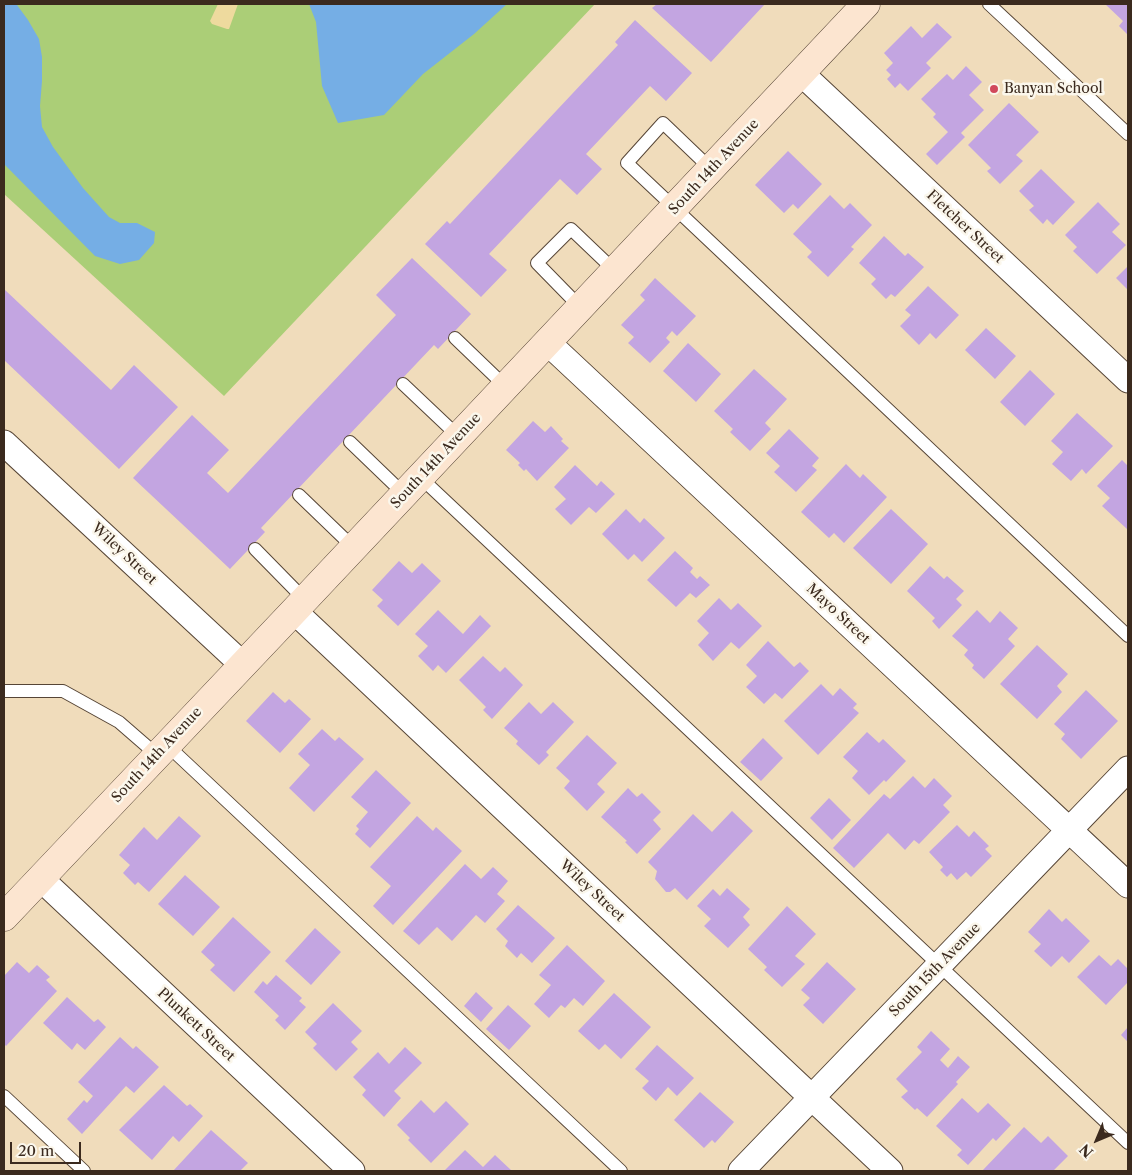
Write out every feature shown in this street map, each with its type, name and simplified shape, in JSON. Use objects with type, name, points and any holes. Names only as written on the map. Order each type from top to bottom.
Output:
[{"type":"street","name":"South 14th Avenue","points":[[4,917],[300,606],[866,4]]},
{"type":"street","name":"Fletcher Street","points":[[802,74],[1128,380]]},
{"type":"street","name":"Mayo Street","points":[[547,342],[1128,885]]},
{"type":"street","name":"Wiley Street","points":[[4,443],[243,665]]},
{"type":"street","name":"Wiley Street","points":[[300,606],[890,1171]]},
{"type":"street","name":"South 15th Avenue","points":[[740,1171],[1128,769]]},
{"type":"street","name":"Plunkett Street","points":[[41,879],[352,1171]]},
{"type":"lane","points":[[989,4],[1128,134]]},
{"type":"lane","points":[[711,169],[664,123],[626,162],[1128,636]]},
{"type":"lane","points":[[580,308],[537,263],[571,229],[615,271]]},
{"type":"lane","points":[[455,338],[506,387]]},
{"type":"lane","points":[[403,384],[458,437]]},
{"type":"lane","points":[[350,442],[412,486],[939,966],[1128,1144]]},
{"type":"lane","points":[[299,495],[354,548]]},
{"type":"lane","points":[[255,549],[300,606]]},
{"type":"lane","points":[[4,691],[63,691],[119,722],[162,750],[621,1171]]},
{"type":"lane","points":[[4,1096],[84,1171]]},
{"type":"green space","points":[[4,4],[595,4],[224,396],[4,194]]},
{"type":"sand","points":[[218,4],[238,4],[229,29],[212,24],[210,21]]},
{"type":"water","points":[[4,4],[17,5],[39,39],[42,57],[40,106],[42,127],[53,147],[83,188],[109,217],[120,223],[137,223],[155,232],[154,243],[139,260],[120,264],[95,256],[4,164]]},
{"type":"water","points":[[309,4],[507,4],[474,34],[423,74],[384,115],[338,123],[322,86],[316,22]]},
{"type":"building","points":[[657,4],[765,4],[711,62],[652,8]]},
{"type":"building","points":[[1105,4],[1128,4],[1128,35],[1119,26],[1123,21]]},
{"type":"building","points":[[635,20],[692,73],[666,101],[650,86],[586,154],[602,169],[577,195],[560,179],[489,254],[507,270],[481,297],[425,244],[447,221],[450,224],[618,45],[615,42]]},
{"type":"building","points":[[937,23],[952,37],[926,63],[931,68],[908,91],[900,83],[895,88],[887,79],[891,75],[886,70],[893,63],[884,53],[911,26],[922,38]]},
{"type":"building","points":[[966,66],[982,82],[969,95],[984,110],[961,133],[965,137],[937,165],[926,154],[948,132],[933,117],[936,114],[921,99],[947,74],[953,80]]},
{"type":"building","points":[[1009,103],[1039,132],[1016,155],[1023,161],[1000,184],[987,171],[991,168],[968,145]]},
{"type":"building","points":[[788,151],[822,184],[798,209],[793,204],[784,213],[755,185]]},
{"type":"building","points":[[1041,169],[1075,202],[1053,225],[1047,219],[1043,224],[1029,210],[1034,206],[1019,191]]},
{"type":"building","points":[[830,195],[844,209],[850,203],[872,225],[851,247],[854,249],[828,277],[807,257],[812,252],[793,234]]},
{"type":"building","points":[[1098,202],[1120,224],[1112,232],[1126,245],[1097,274],[1073,251],[1077,247],[1065,235]]},
{"type":"building","points":[[884,236],[905,256],[908,253],[924,267],[895,297],[891,294],[886,299],[871,284],[876,279],[859,263]]},
{"type":"building","points":[[412,258],[471,314],[438,349],[434,345],[261,528],[265,532],[230,569],[133,478],[192,415],[229,450],[207,473],[228,493],[396,315],[376,295]]},
{"type":"building","points":[[1128,266],[1128,290],[1116,278]]},
{"type":"building","points":[[655,278],[696,316],[677,336],[672,331],[666,338],[670,342],[650,363],[628,343],[634,337],[621,325],[645,300],[640,295]]},
{"type":"building","points":[[928,286],[959,315],[936,339],[930,333],[919,345],[900,326],[911,315],[905,310]]},
{"type":"building","points":[[4,289],[111,390],[134,365],[178,407],[119,469],[4,360]]},
{"type":"building","points":[[986,328],[1016,356],[995,379],[965,350]]},
{"type":"building","points":[[688,343],[721,374],[696,402],[663,371]]},
{"type":"building","points":[[754,369],[787,399],[765,423],[771,429],[750,451],[730,432],[733,429],[714,411]]},
{"type":"building","points":[[1030,370],[1055,394],[1025,426],[1000,402]]},
{"type":"building","points":[[1077,413],[1113,446],[1086,474],[1082,469],[1071,481],[1052,464],[1063,452],[1051,441]]},
{"type":"building","points":[[533,421],[545,432],[551,426],[563,439],[561,441],[569,448],[537,481],[526,469],[524,471],[518,465],[520,463],[506,450]]},
{"type":"building","points":[[789,429],[819,458],[812,466],[817,470],[796,492],[774,472],[780,466],[766,453]]},
{"type":"building","points":[[1122,460],[1128,466],[1127,529],[1102,506],[1110,498],[1097,486]]},
{"type":"building","points":[[846,464],[860,478],[863,474],[887,497],[844,543],[834,533],[829,538],[801,512]]},
{"type":"building","points":[[575,465],[597,486],[601,481],[615,494],[596,513],[589,507],[571,525],[555,509],[566,499],[554,487]]},
{"type":"building","points":[[626,509],[640,523],[644,518],[665,538],[642,562],[634,554],[628,560],[602,534]]},
{"type":"building","points":[[891,509],[928,544],[891,584],[853,548]]},
{"type":"building","points":[[675,551],[693,568],[690,572],[697,579],[700,576],[710,585],[696,598],[690,593],[676,607],[647,580]]},
{"type":"building","points":[[399,561],[412,573],[422,563],[441,581],[398,626],[377,606],[383,600],[372,590]]},
{"type":"building","points":[[930,566],[944,579],[947,576],[964,591],[956,599],[962,605],[939,629],[932,621],[935,618],[907,591]]},
{"type":"building","points":[[719,598],[731,610],[738,603],[762,626],[739,649],[731,642],[713,661],[698,645],[709,633],[697,621]]},
{"type":"building","points":[[438,610],[463,634],[480,615],[491,626],[446,673],[438,665],[433,671],[418,656],[428,646],[415,634]]},
{"type":"building","points":[[977,610],[990,623],[1000,611],[1018,628],[1008,639],[1015,646],[984,679],[972,668],[974,665],[964,655],[968,650],[952,636]]},
{"type":"building","points":[[768,641],[794,667],[800,662],[809,671],[782,699],[775,693],[764,704],[746,687],[757,676],[746,665]]},
{"type":"building","points":[[1037,645],[1068,674],[1057,686],[1062,692],[1037,719],[1000,684]]},
{"type":"building","points":[[483,656],[500,672],[505,667],[523,685],[492,719],[483,710],[486,707],[459,680]]},
{"type":"building","points":[[821,684],[833,696],[840,688],[857,704],[853,708],[859,713],[818,755],[784,721]]},
{"type":"building","points":[[1086,690],[1118,721],[1081,759],[1061,739],[1065,734],[1054,724]]},
{"type":"building","points":[[273,692],[285,703],[289,699],[311,719],[280,753],[246,721]]},
{"type":"building","points":[[529,702],[541,714],[553,702],[574,722],[546,752],[549,755],[539,765],[516,744],[518,741],[504,728]]},
{"type":"building","points":[[322,729],[335,741],[339,737],[364,759],[314,812],[289,788],[310,765],[298,754]]},
{"type":"building","points":[[867,732],[879,743],[883,739],[906,761],[886,782],[884,780],[869,795],[852,778],[858,771],[843,757]]},
{"type":"building","points":[[587,735],[617,763],[597,784],[605,792],[587,811],[564,788],[570,781],[556,768]]},
{"type":"building","points":[[763,738],[783,758],[761,781],[740,762]]},
{"type":"building","points":[[376,770],[411,803],[370,848],[355,834],[359,829],[356,826],[368,812],[351,797]]},
{"type":"building","points":[[913,776],[925,788],[934,778],[952,796],[943,805],[950,812],[919,844],[914,840],[905,850],[888,833],[854,868],[833,848],[884,794],[890,799]]},
{"type":"building","points":[[628,788],[637,797],[642,793],[661,812],[653,820],[661,829],[637,854],[625,842],[627,841],[601,817]]},
{"type":"building","points":[[829,798],[851,820],[832,840],[810,818]]},
{"type":"building","points":[[732,811],[753,831],[687,900],[675,888],[670,892],[666,892],[655,879],[657,871],[648,862],[693,814],[712,832]]},
{"type":"building","points":[[179,816],[201,836],[149,892],[138,882],[135,885],[123,873],[130,865],[119,855],[144,827],[157,840]]},
{"type":"building","points":[[417,816],[433,831],[436,827],[462,851],[393,925],[373,906],[391,886],[370,867]]},
{"type":"building","points":[[957,825],[969,837],[974,831],[989,846],[985,849],[992,856],[971,877],[966,872],[957,880],[951,873],[947,877],[940,870],[943,867],[929,852]]},
{"type":"building","points":[[465,864],[481,879],[493,867],[508,881],[497,894],[505,901],[485,923],[476,915],[452,941],[437,927],[419,945],[403,931]]},
{"type":"building","points":[[185,875],[220,907],[193,936],[158,904]]},
{"type":"building","points":[[727,888],[750,909],[743,917],[750,925],[728,948],[704,926],[711,919],[697,906],[713,889],[720,896]]},
{"type":"building","points":[[518,905],[555,938],[532,963],[521,953],[517,958],[505,946],[508,941],[496,929]]},
{"type":"building","points":[[787,906],[816,934],[795,956],[805,964],[782,987],[764,970],[767,967],[748,949]]},
{"type":"building","points":[[1049,909],[1062,922],[1066,918],[1090,941],[1069,963],[1062,956],[1051,967],[1034,951],[1041,944],[1028,932]]},
{"type":"building","points":[[233,917],[271,952],[234,992],[210,970],[215,965],[201,952]]},
{"type":"building","points":[[315,928],[341,952],[311,985],[285,961]]},
{"type":"building","points":[[567,945],[605,981],[583,1006],[574,998],[565,1008],[561,1005],[549,1018],[534,1004],[551,985],[539,975]]},
{"type":"building","points":[[1099,955],[1111,966],[1118,959],[1128,969],[1128,982],[1106,1005],[1077,977]]},
{"type":"building","points":[[17,962],[29,973],[37,965],[50,977],[46,980],[57,991],[6,1046],[4,1044],[4,976]]},
{"type":"building","points":[[827,962],[856,989],[823,1024],[803,1005],[810,998],[801,990]]},
{"type":"building","points":[[276,975],[302,998],[299,1001],[306,1007],[285,1030],[275,1020],[279,1016],[254,992],[263,981],[267,985]]},
{"type":"building","points":[[476,992],[493,1008],[481,1022],[464,1006]]},
{"type":"building","points":[[614,993],[651,1027],[621,1059],[605,1044],[599,1050],[578,1031]]},
{"type":"building","points":[[67,997],[94,1022],[98,1019],[106,1027],[85,1050],[77,1043],[72,1050],[43,1023]]},
{"type":"building","points":[[333,1003],[362,1031],[351,1042],[358,1049],[336,1071],[313,1048],[317,1044],[305,1032]]},
{"type":"building","points":[[508,1005],[531,1026],[509,1050],[486,1029]]},
{"type":"building","points":[[1128,1027],[1128,1042],[1121,1035]]},
{"type":"building","points":[[931,1031],[950,1049],[940,1060],[948,1068],[958,1056],[970,1067],[956,1082],[958,1084],[927,1117],[917,1108],[915,1110],[901,1097],[908,1091],[896,1079],[922,1052],[917,1047]]},
{"type":"building","points":[[120,1037],[133,1049],[136,1046],[159,1067],[134,1093],[126,1086],[82,1134],[67,1119],[84,1100],[87,1103],[93,1096],[78,1082]]},
{"type":"building","points":[[657,1045],[694,1078],[677,1096],[668,1087],[656,1101],[642,1088],[649,1081],[635,1069]]},
{"type":"building","points":[[405,1047],[422,1063],[394,1091],[401,1098],[384,1117],[362,1095],[366,1090],[353,1077],[378,1052],[389,1064]]},
{"type":"building","points":[[164,1085],[187,1106],[190,1104],[203,1116],[179,1142],[173,1136],[152,1160],[119,1130]]},
{"type":"building","points":[[700,1092],[734,1122],[715,1143],[712,1140],[704,1148],[674,1120]]},
{"type":"building","points":[[962,1098],[978,1113],[988,1103],[1011,1125],[996,1141],[993,1138],[968,1165],[957,1155],[962,1150],[936,1126]]},
{"type":"building","points":[[421,1100],[434,1113],[446,1101],[469,1124],[431,1163],[408,1140],[410,1138],[397,1125]]},
{"type":"building","points":[[1024,1127],[1041,1143],[1048,1136],[1068,1156],[1053,1171],[982,1171]]},
{"type":"building","points":[[211,1130],[248,1163],[240,1171],[173,1171]]},
{"type":"building","points":[[465,1150],[483,1167],[495,1155],[512,1171],[444,1171]]},
{"type":"place","name":"Banyan School","points":[[994,89]]}]
